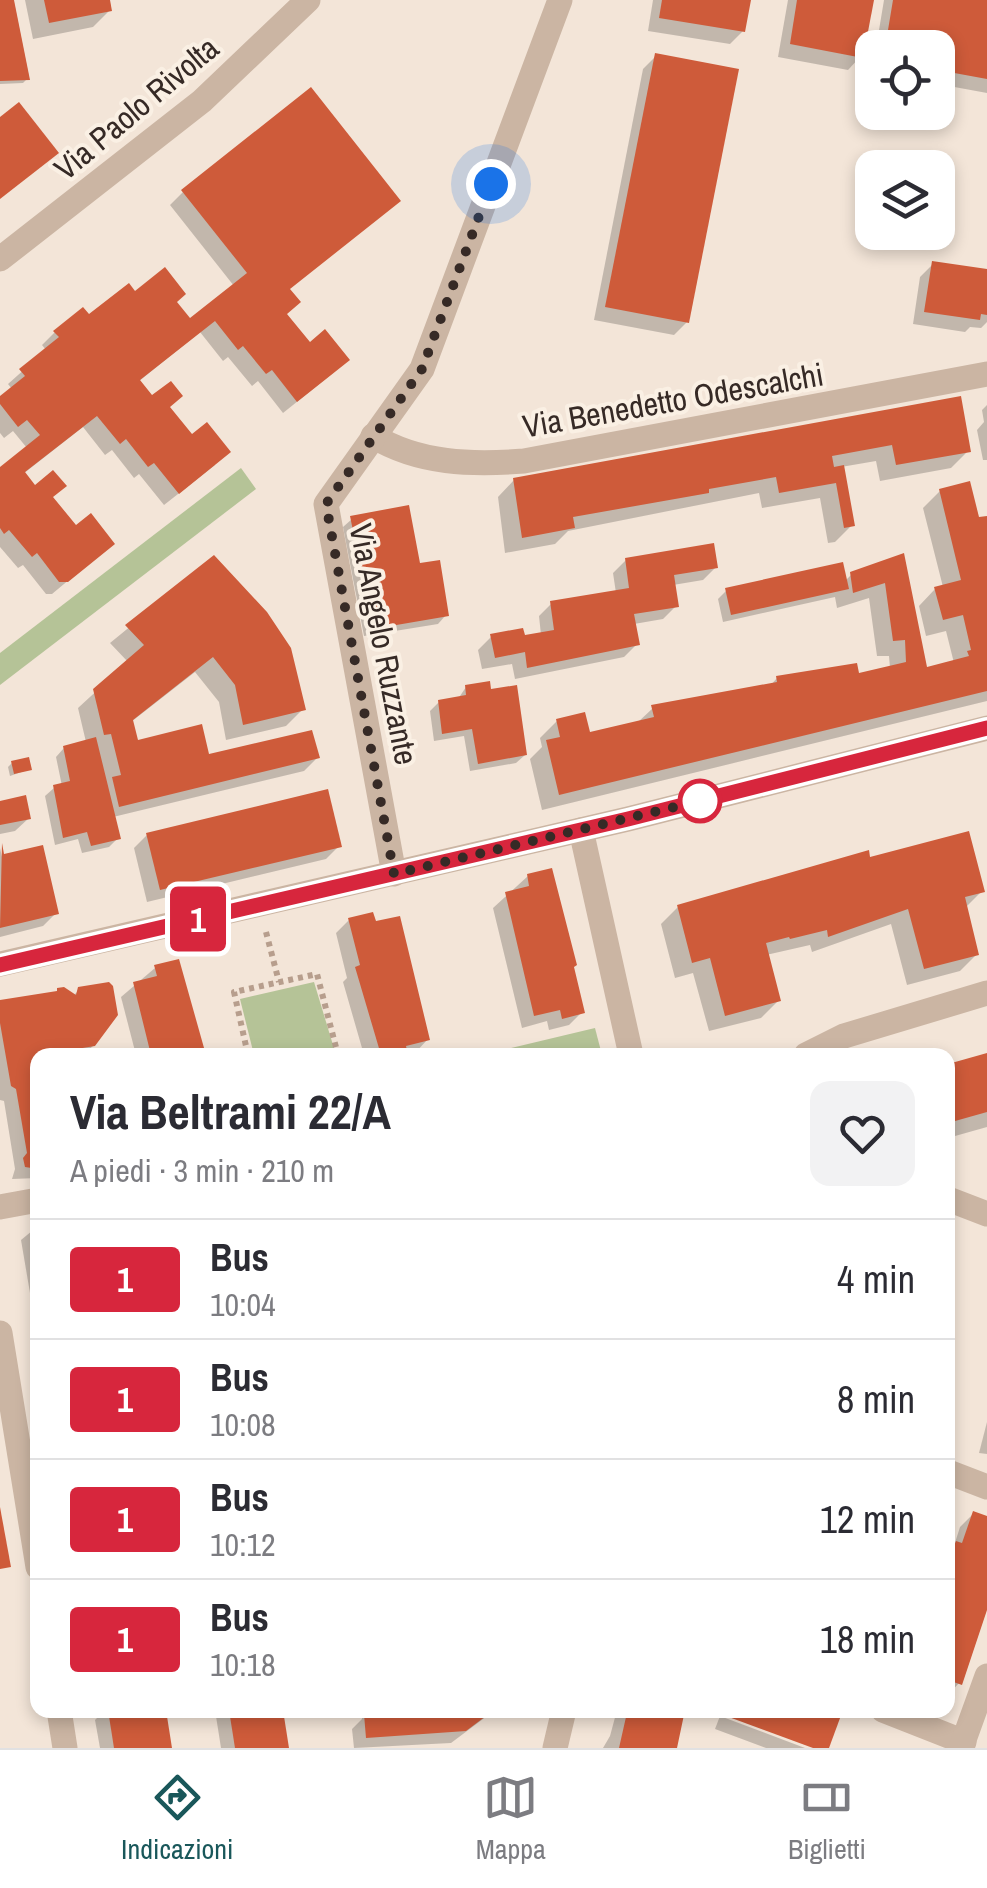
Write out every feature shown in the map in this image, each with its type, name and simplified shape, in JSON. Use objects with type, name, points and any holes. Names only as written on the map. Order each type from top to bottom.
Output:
[{"type":"street","name":"Via Paolo Rivolta","points":[[0,259],[202,101],[308,0]]},
{"type":"street","name":"Via Angelo Ruzzante","points":[[394,874],[326,504],[422,369],[560,0]]},
{"type":"street","name":"Via Benedetto Odescalchi","points":[[373,436],[390,447],[463,464],[524,461],[987,374]]},
{"type":"street","points":[[0,964],[581,830],[987,728]]},
{"type":"street","points":[[581,830],[629,1048]]},
{"type":"street","points":[[820,1048],[844,1036],[987,992]]},
{"type":"street","points":[[0,1207],[30,1201]]},
{"type":"street","points":[[955,1202],[987,1214]]},
{"type":"street","points":[[0,1334],[29,1455]]},
{"type":"street","points":[[955,1475],[987,1487]]},
{"type":"street","points":[[901,1718],[962,1745],[987,1676]]},
{"type":"street","points":[[59,1718],[64,1748]]},
{"type":"street","points":[[555,1748],[562,1718]]},
{"type":"path","points":[[266,932],[279,982]]},
{"type":"path","points":[[246,1048],[234,992],[317,974],[336,1048]]},
{"type":"green space","points":[[241,468],[256,489],[0,685],[0,653]]},
{"type":"green space","points":[[314,982],[334,1048],[252,1048],[240,999]]},
{"type":"green space","points":[[595,1028],[600,1048],[511,1048]]},
{"type":"building","points":[[0,0],[14,0],[30,80],[0,81]]},
{"type":"building","points":[[44,0],[110,0],[112,11],[49,23]]},
{"type":"building","points":[[662,0],[751,0],[745,32],[659,18]]},
{"type":"building","points":[[797,0],[874,0],[868,30],[855,30],[855,56],[790,44]]},
{"type":"building","points":[[893,0],[987,0],[987,79],[955,73],[955,30],[888,30]]},
{"type":"building","points":[[655,53],[739,69],[689,323],[605,307]]},
{"type":"building","points":[[311,87],[401,201],[290,289],[301,302],[287,314],[310,342],[325,329],[350,360],[297,402],[272,370],[266,374],[243,346],[238,350],[215,321],[140,380],[152,395],[171,381],[183,396],[170,407],[192,434],[207,422],[231,452],[179,494],[154,463],[148,467],[126,439],[120,444],[97,416],[25,472],[35,485],[53,470],[67,486],[53,497],[76,525],[91,513],[115,544],[68,582],[59,582],[37,553],[32,557],[9,530],[4,534],[0,528],[0,467],[40,435],[27,420],[18,427],[0,404],[0,396],[25,376],[19,369],[59,337],[53,331],[83,307],[89,314],[129,283],[135,291],[165,267],[186,294],[177,302],[190,318],[247,273],[181,190]]},
{"type":"building","points":[[19,102],[59,153],[0,199],[0,117]]},
{"type":"building","points":[[932,261],[987,269],[987,315],[981,314],[980,320],[924,312]]},
{"type":"building","points":[[961,396],[971,452],[896,465],[892,445],[832,456],[834,467],[844,465],[855,526],[844,528],[836,483],[779,493],[776,477],[573,517],[575,528],[522,538],[513,478]]},
{"type":"building","points":[[970,481],[979,517],[987,516],[987,691],[559,795],[546,740],[560,737],[556,719],[585,712],[590,732],[654,717],[651,705],[777,682],[776,676],[857,663],[859,673],[906,662],[905,640],[893,641],[885,583],[853,593],[850,572],[904,553],[927,667],[969,656],[963,615],[943,620],[934,587],[961,580],[939,489]]},
{"type":"building","points":[[409,505],[420,563],[440,560],[449,616],[373,629],[350,516]]},
{"type":"building","points":[[714,543],[718,568],[674,575],[679,607],[634,614],[640,645],[527,668],[525,652],[495,658],[490,634],[523,628],[525,635],[554,630],[550,601],[629,588],[625,558]]},
{"type":"building","points":[[214,555],[267,612],[291,648],[306,710],[243,725],[235,685],[213,657],[133,720],[138,740],[202,724],[209,754],[312,730],[320,758],[119,807],[112,777],[121,775],[111,734],[104,735],[93,689],[144,645],[125,625]]},
{"type":"building","points":[[843,562],[849,589],[731,615],[725,588]]},
{"type":"building","points":[[490,681],[491,689],[517,685],[527,755],[478,764],[472,729],[442,734],[438,700],[466,695],[465,685]]},
{"type":"building","points":[[96,737],[121,839],[91,846],[87,832],[63,838],[53,785],[70,781],[63,746]]},
{"type":"building","points":[[29,757],[32,770],[14,774],[11,761]]},
{"type":"building","points":[[328,789],[342,847],[160,890],[146,833]]},
{"type":"building","points":[[26,795],[31,819],[0,825],[0,801]]},
{"type":"building","points":[[969,831],[985,892],[965,897],[979,955],[924,969],[908,909],[828,937],[827,930],[789,937],[766,943],[781,1001],[725,1016],[710,958],[692,963],[677,905],[869,850],[870,857]]},
{"type":"building","points":[[2,843],[4,854],[43,845],[59,914],[0,928]]},
{"type":"building","points":[[552,868],[585,1013],[562,1019],[560,1010],[534,1016],[505,892],[529,886],[527,874]]},
{"type":"building","points":[[373,912],[376,921],[400,916],[430,1040],[406,1048],[379,1048],[355,967],[360,965],[348,918]]},
{"type":"building","points":[[179,959],[204,1048],[149,1048],[133,982],[157,976],[154,965]]},
{"type":"building","points":[[109,982],[118,1015],[95,1046],[30,1048],[30,1168],[25,1167],[23,1158],[27,1153],[16,1089],[11,1086],[0,1000],[64,987],[76,995],[78,987]]},
{"type":"building","points":[[987,1053],[987,1112],[955,1121],[955,1062]]},
{"type":"building","points":[[0,1507],[11,1567],[0,1569]]},
{"type":"building","points":[[973,1511],[987,1516],[987,1610],[962,1685],[955,1682],[955,1544],[962,1543]]},
{"type":"building","points":[[109,1718],[167,1718],[172,1748],[114,1748]]},
{"type":"building","points":[[230,1718],[284,1718],[289,1748],[235,1748]]},
{"type":"building","points":[[364,1718],[483,1718],[466,1731],[366,1738]]},
{"type":"building","points":[[626,1718],[683,1718],[677,1748],[619,1748]]},
{"type":"building","points":[[731,1718],[840,1718],[829,1748],[813,1748]]},
{"type":"bus line","name":"1","points":[[0,965],[628,819],[987,728]]},
{"type":"route","points":[[491,184],[422,369],[326,504],[394,874],[700,801]]}]
